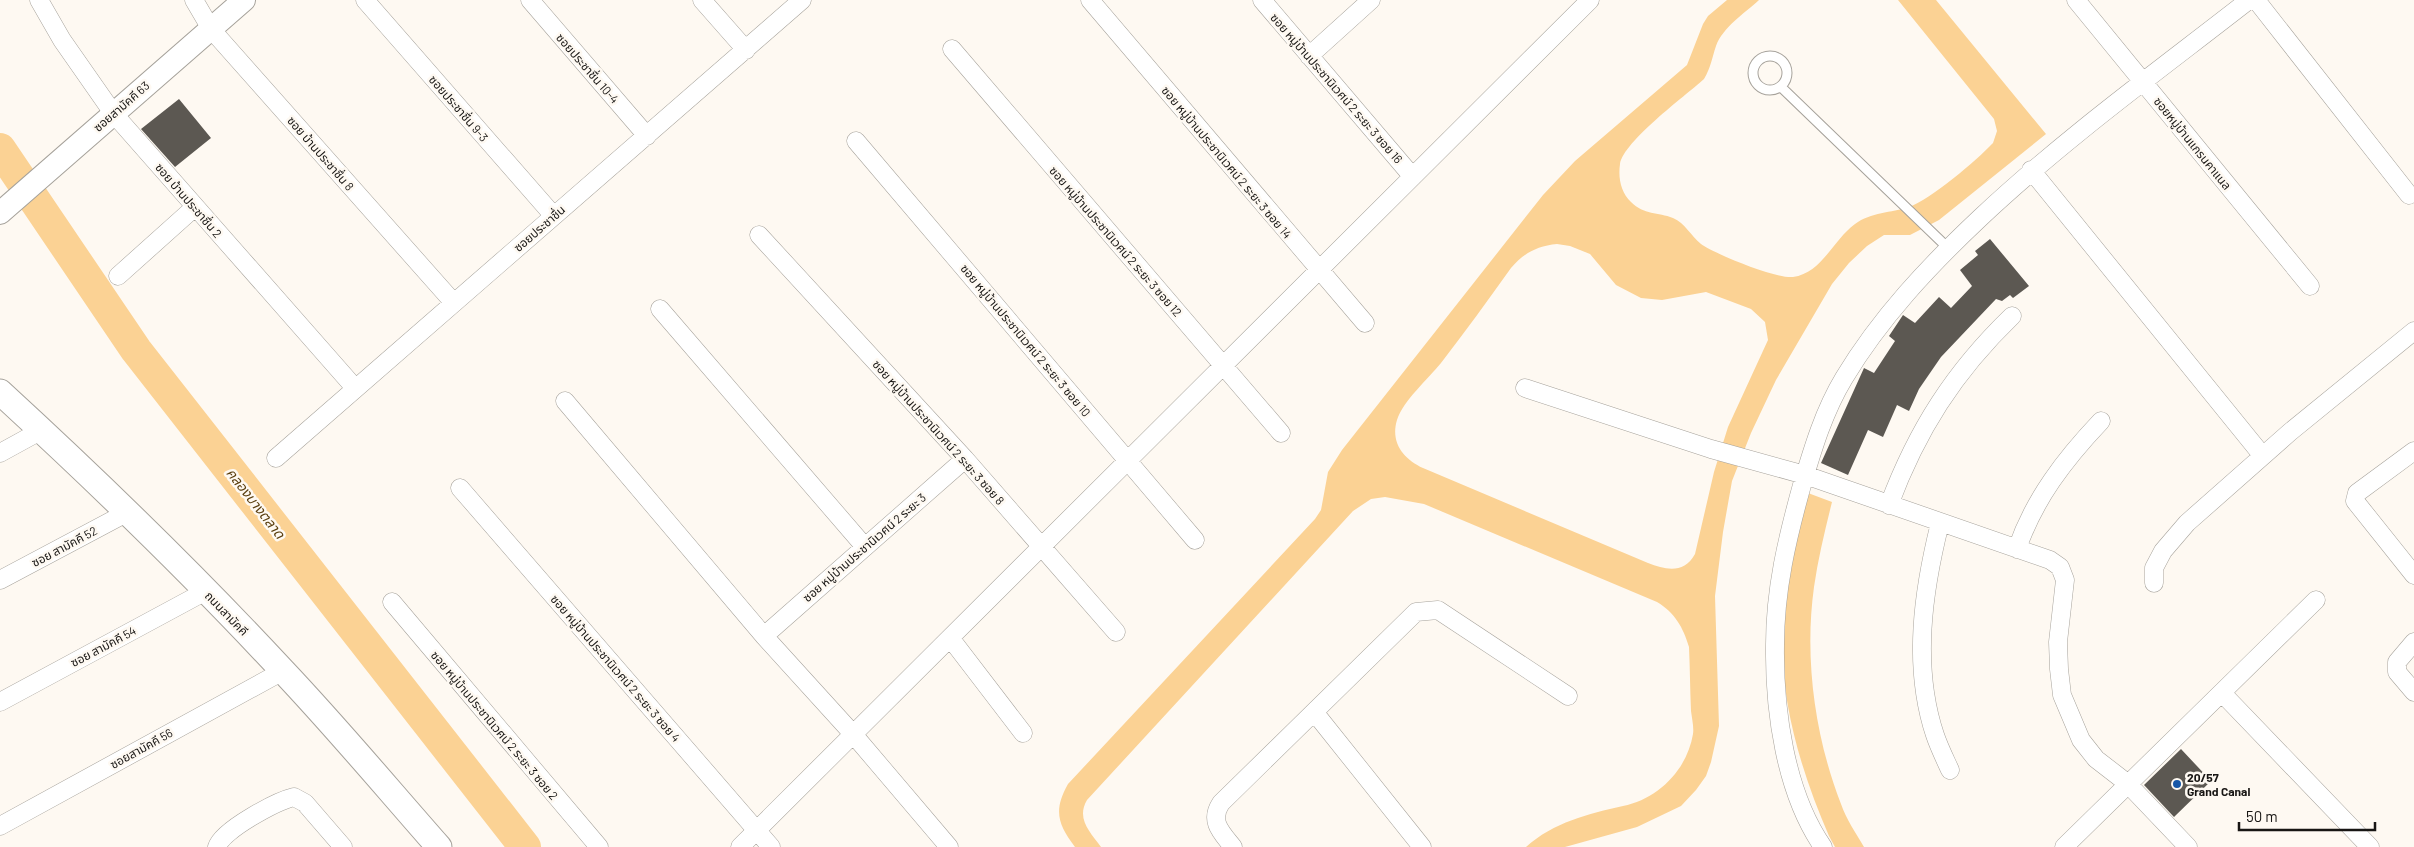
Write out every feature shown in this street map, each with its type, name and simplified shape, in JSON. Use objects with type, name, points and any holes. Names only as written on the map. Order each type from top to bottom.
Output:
[{"type":"main road","name":"ถนนสามัคคี","points":[[0,392],[128,512],[206,591],[283,671],[439,847]]},
{"type":"street","name":"ซอย บ้านประชาชื่น 2","points":[[40,0],[62,40],[113,113],[355,388]]},
{"type":"street","name":"ซอย บ้านประชาชื่น 8","points":[[194,0],[211,29],[454,303]]},
{"type":"street","name":"ซอยสามัคคี 63","points":[[7,208],[244,0]]},
{"type":"street","name":"ซอยประชาชื่น 9-3","points":[[365,0],[553,215]]},
{"type":"street","name":"ซอยประชาชื่น 10-4","points":[[530,0],[647,136]]},
{"type":"street","points":[[702,0],[746,50]]},
{"type":"street","name":"ซอยประชาชื่น","points":[[276,458],[802,0]]},
{"type":"street","name":"ซอย หมู่บ้านประชานิเวศน์ 2 ระยะ 3 ซอย 14","points":[[1090,0],[1364,323]]},
{"type":"street","name":"ซอย หมู่บ้านประชานิเวศน์ 2 ระยะ 3 ซอย 16","points":[[1262,0],[1412,176]]},
{"type":"street","points":[[1310,56],[1371,0]]},
{"type":"street","points":[[740,847],[951,639],[1590,0]]},
{"type":"street","name":"ซอยหมู่บ้านแกรนคาแนล","points":[[2076,0],[2310,286]]},
{"type":"street","points":[[1823,847],[1806,814],[1792,778],[1778,712],[1775,680],[1777,589],[1786,539],[1822,420],[1844,378],[1877,330],[1948,248],[2031,170],[2249,0]]},
{"type":"street","points":[[2256,0],[2408,195]]},
{"type":"street","name":"ซอย หมู่บ้านประชานิเวศน์ 2 ระยะ 3 ซอย 12","points":[[952,49],[1281,433]]},
{"type":"street","name":"ซอย หมู่บ้านประชานิเวศน์ 2 ระยะ 3 ซอย 10","points":[[856,141],[1195,540]]},
{"type":"street","points":[[2031,170],[2262,456]]},
{"type":"street","points":[[118,276],[195,207]]},
{"type":"street","name":"ซอย หมู่บ้านประชานิเวศน์ 2 ระยะ 3 ซอย 8","points":[[759,235],[965,459],[1116,632]]},
{"type":"street","points":[[660,309],[864,547]]},
{"type":"street","points":[[1889,505],[1917,439],[1954,379],[1988,339],[2012,316]]},
{"type":"street","points":[[2154,583],[2154,568],[2163,550],[2178,533],[2262,456],[2414,331]]},
{"type":"street","points":[[1525,388],[1711,449],[1805,475],[2050,560],[2060,567],[2065,580],[2058,642],[2062,695],[2082,740],[2096,758],[2127,783],[2188,847]]},
{"type":"street","points":[[565,401],[764,636],[853,734],[949,847]]},
{"type":"street","points":[[2017,549],[2026,522],[2041,496],[2072,454],[2101,421]]},
{"type":"street","points":[[0,453],[42,430]]},
{"type":"street","points":[[2414,451],[2358,493],[2355,501],[2414,576]]},
{"type":"street","name":"ซอย หมู่บ้านประชานิเวศน์ 2 ระยะ 3","points":[[764,636],[965,459]]},
{"type":"street","name":"ซอย หมู่บ้านประชานิเวศน์ 2 ระยะ 3 ซอย 4","points":[[460,488],[771,847]]},
{"type":"street","name":"ซอย สามัคคี 52","points":[[0,580],[128,512]]},
{"type":"street","points":[[1940,523],[1928,571],[1922,639],[1928,710],[1935,735],[1950,770]]},
{"type":"street","name":"ซอย สามัคคี 54","points":[[0,702],[206,591]]},
{"type":"street","points":[[2064,847],[2127,783],[2316,600]]},
{"type":"street","name":"ซอย หมู่บ้านประชานิเวศน์ 2 ระยะ 3 ซอย 2","points":[[392,602],[599,847]]},
{"type":"street","points":[[1233,847],[1218,827],[1216,811],[1222,803],[1416,612],[1438,610],[1568,696]]},
{"type":"street","points":[[951,639],[1024,733]]},
{"type":"street","points":[[2414,642],[2397,662],[2397,672],[2414,692]]},
{"type":"street","name":"ซอยสามัคคี 56","points":[[0,826],[283,671]]},
{"type":"street","points":[[2222,693],[2370,847]]},
{"type":"street","points":[[1315,713],[1422,847]]},
{"type":"street","points":[[217,847],[231,830],[294,796],[305,803],[343,847]]},
{"type":"lane","points":[[1774,56],[1786,66],[1788,73],[1781,87],[1774,90],[1766,90],[1759,87],[1752,73],[1754,65],[1759,59],[1774,56]]},
{"type":"lane","points":[[1781,87],[1948,248]]},
{"type":"shaded area","points":[[1727,0],[1759,0],[1735,21],[1719,39],[1704,79],[1643,132],[1624,154],[1620,164],[1620,180],[1625,194],[1636,206],[1646,211],[1673,218],[1681,223],[1701,244],[1760,270],[1785,277],[1803,274],[1820,263],[1855,224],[1868,217],[1918,203],[1953,179],[1993,143],[1997,131],[1994,119],[1898,0],[1936,0],[2046,134],[1939,220],[1910,235],[1884,235],[1867,246],[1849,263],[1832,284],[1776,380],[1751,433],[1732,481],[1715,596],[1719,726],[1706,776],[1696,790],[1681,806],[1637,827],[1565,847],[1526,847],[1548,831],[1572,820],[1648,797],[1659,790],[1677,771],[1690,747],[1693,731],[1689,647],[1684,633],[1678,621],[1657,602],[1424,504],[1385,497],[1371,499],[1353,511],[1087,800],[1083,813],[1084,819],[1089,831],[1101,847],[1075,847],[1061,824],[1059,810],[1060,802],[1068,784],[1315,519],[1321,510],[1328,472],[1342,450],[1543,195],[1575,161],[1687,65],[1708,16]],"holes":[[[1557,244],[1570,246],[1590,254],[1616,285],[1641,298],[1662,300],[1706,292],[1751,309],[1765,322],[1768,340],[1728,427],[1714,472],[1695,554],[1686,565],[1668,569],[1648,563],[1423,468],[1410,460],[1397,443],[1395,428],[1405,405],[1441,363],[1511,268],[1526,254],[1543,246]]]},
{"type":"shaded area","points":[[1808,493],[1832,502],[1814,587],[1811,614],[1811,670],[1818,725],[1824,752],[1841,804],[1851,826],[1864,847],[1835,847],[1829,836],[1817,808],[1798,750],[1786,691],[1782,631],[1785,601],[1792,560]]},
{"type":"building","points":[[179,99],[211,138],[175,167],[141,129]]},
{"type":"building","points":[[1990,239],[2029,286],[2013,298],[2010,295],[2002,301],[1996,299],[1941,357],[1919,389],[1909,411],[1897,405],[1883,437],[1868,430],[1848,475],[1821,463],[1864,368],[1874,373],[1895,341],[1889,336],[1903,315],[1915,323],[1939,297],[1951,308],[1972,286],[1960,270],[1978,255],[1975,251]]},
{"type":"building","name":"20/57 Grand Canal","points":[[2181,749],[2211,781],[2174,817],[2144,785]]},
{"type":"waterway","name":"คลองบางตลาด","points":[[0,149],[136,350],[525,847]]},
{"type":"place","name":"20/57 Grand Canal","points":[[2177,784]]}]
